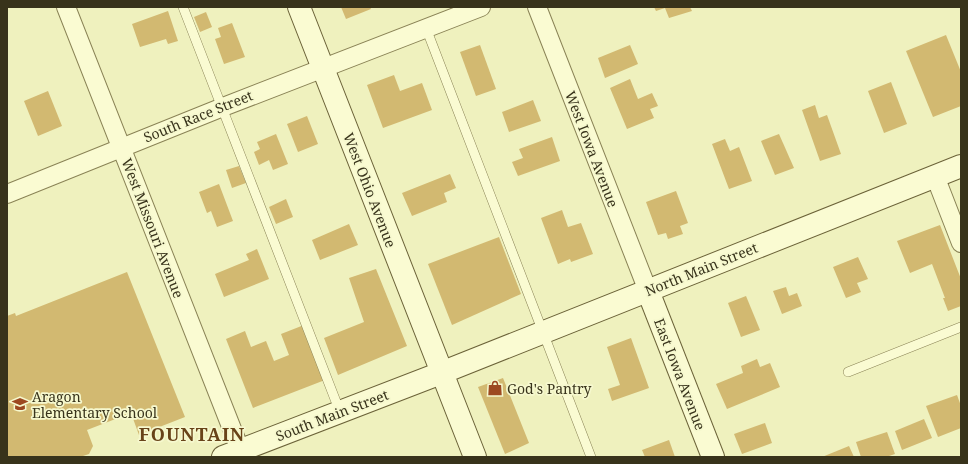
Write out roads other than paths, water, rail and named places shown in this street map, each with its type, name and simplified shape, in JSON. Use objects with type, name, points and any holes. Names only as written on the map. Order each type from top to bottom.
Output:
[{"type":"main road","name":"West Ohio Avenue","points":[[299,7],[475,457]]},
{"type":"main road","name":"North Main Street","points":[[441,373],[961,166]]},
{"type":"main road","name":"East Iowa Avenue","points":[[648,291],[713,457]]},
{"type":"main road","name":"South Main Street","points":[[235,455],[441,373]]},
{"type":"street","name":"West Missouri Avenue","points":[[66,7],[121,147],[235,455]]},
{"type":"street","name":"South Race Street","points":[[7,194],[222,107],[480,7]]},
{"type":"street","name":"West Iowa Avenue","points":[[537,7],[648,291]]},
{"type":"street","points":[[936,176],[961,242]]},
{"type":"lane","points":[[183,7],[340,412]]},
{"type":"lane","points":[[426,28],[591,457]]},
{"type":"lane","points":[[848,372],[961,327]]},
{"type":"place","name":"God's Pantry","points":[[495,388]]},
{"type":"place","name":"Aragon Elementary School","points":[[20,404]]},
{"type":"district","name":"FOUNTAIN","points":[[192,434]]}]
